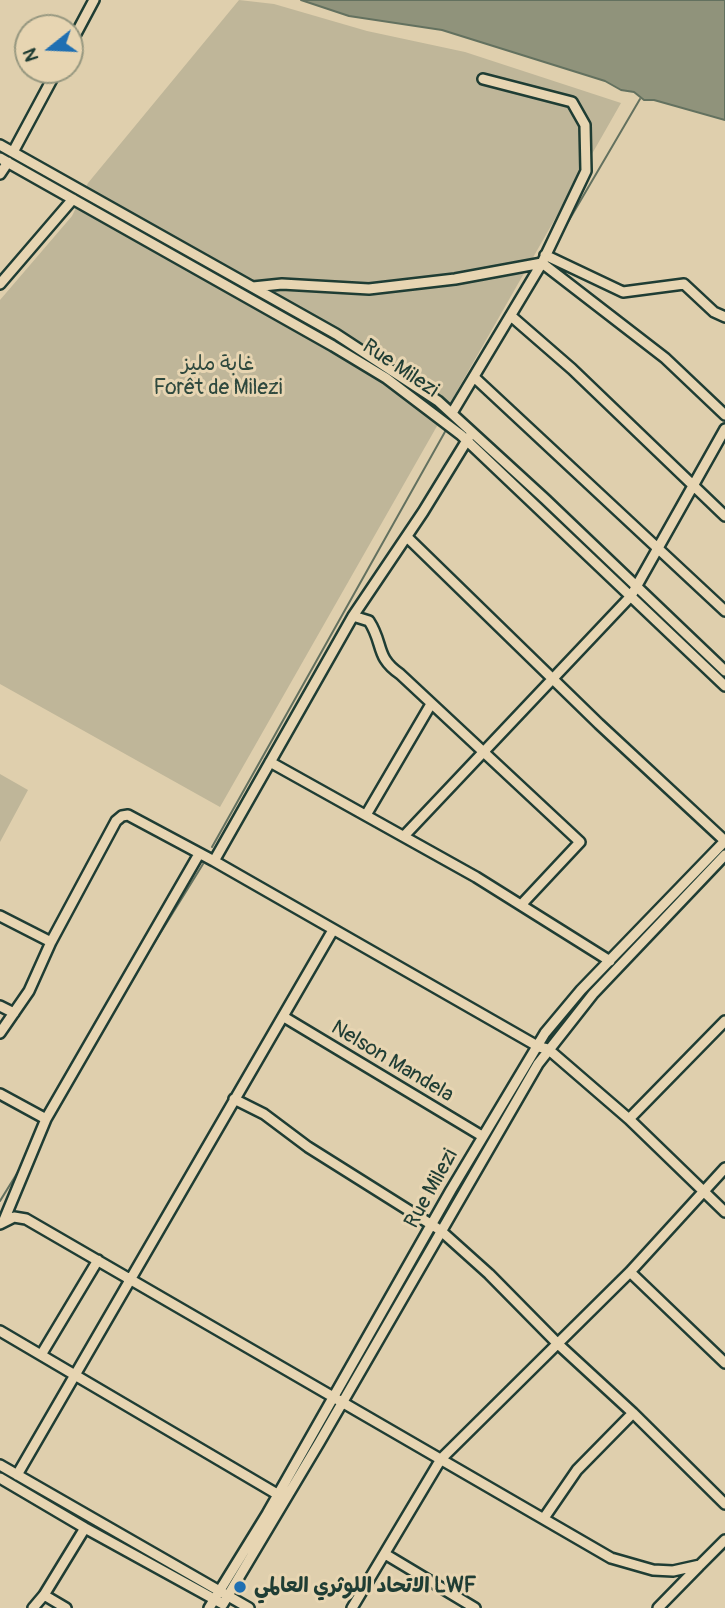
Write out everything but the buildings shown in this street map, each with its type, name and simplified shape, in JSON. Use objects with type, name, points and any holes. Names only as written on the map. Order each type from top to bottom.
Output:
[{"type":"street","points":[[84,19],[94,0]]},
{"type":"street","points":[[452,413],[543,259],[586,171],[585,125],[572,102],[483,79]]},
{"type":"street","points":[[0,174],[49,84]]},
{"type":"street","name":"Rue Milezi","points":[[0,145],[7,157],[73,199],[333,345],[469,436],[634,592],[725,685]]},
{"type":"street","name":"Rue Milezi","points":[[7,157],[336,334],[398,373],[452,413],[469,436]]},
{"type":"street","points":[[0,284],[73,199]]},
{"type":"street","points":[[543,259],[665,358],[725,415]]},
{"type":"street","points":[[253,287],[282,284],[369,289],[455,279],[543,259],[623,292],[684,284],[714,312],[725,317]]},
{"type":"street","points":[[511,316],[572,369],[725,516]]},
{"type":"street","points":[[474,377],[725,611]]},
{"type":"street","points":[[404,836],[634,592],[725,429]]},
{"type":"street","points":[[214,861],[353,615],[407,537],[469,436]]},
{"type":"street","points":[[407,537],[725,841]]},
{"type":"street","name":"Rue Milezi","points":[[634,592],[725,671]]},
{"type":"street","points":[[353,615],[369,621],[377,637],[383,660],[580,842],[521,905]]},
{"type":"street","points":[[366,815],[431,704]]},
{"type":"street","points":[[270,762],[404,836],[610,961]]},
{"type":"street","points":[[0,1033],[29,990],[116,821],[128,815],[548,1049],[629,1119],[725,1212]]},
{"type":"street","name":"Rue Milezi","points":[[436,1228],[482,1136],[537,1045],[563,1011],[725,841]]},
{"type":"street","points":[[2,1222],[46,1119],[199,853]]},
{"type":"street","name":"Rue Milezi","points":[[223,1601],[436,1228],[548,1049],[593,993],[725,855]]},
{"type":"street","points":[[0,916],[51,943]]},
{"type":"street","points":[[17,1475],[333,930]]},
{"type":"street","points":[[0,1006],[14,1013]]},
{"type":"street","name":"Nelson Mandela","points":[[284,1017],[482,1136]]},
{"type":"street","points":[[629,1119],[725,1021]]},
{"type":"street","points":[[0,1094],[46,1119]]},
{"type":"street","points":[[234,1099],[264,1114],[308,1147],[436,1228],[489,1274],[725,1504]]},
{"type":"street","points":[[352,1608],[441,1459],[630,1272],[725,1168]]},
{"type":"street","points":[[2,1222],[14,1217],[26,1219],[595,1550],[653,1570],[673,1571],[700,1565]]},
{"type":"street","points":[[41,1355],[98,1260]]},
{"type":"street","points":[[630,1272],[725,1363]]},
{"type":"street","points":[[0,1331],[277,1494]]},
{"type":"street","name":"Rue Milezi","points":[[223,1601],[277,1494],[338,1400]]},
{"type":"street","points":[[544,1518],[577,1470],[632,1413]]},
{"type":"street","points":[[0,1465],[165,1561],[223,1601]]},
{"type":"street","points":[[0,1478],[85,1528],[223,1601],[248,1608]]},
{"type":"street","points":[[33,1608],[44,1595],[85,1528]]},
{"type":"street","points":[[658,1608],[725,1540]]},
{"type":"street","points":[[385,1554],[475,1608]]},
{"type":"street","points":[[44,1595],[66,1608]]},
{"type":"street","points":[[209,1608],[223,1601]]},
{"type":"green space","name":"غابة مليز Forêt de Milezi","points":[[239,0],[274,4],[367,31],[465,52],[621,103],[220,807],[0,684],[0,300],[72,216],[88,183]]},
{"type":"green space","points":[[0,774],[28,790],[0,842]]},
{"type":"shaded area","points":[[301,0],[725,0],[725,120],[654,100],[644,100],[634,92],[621,90],[605,81],[442,30],[349,16]]},
{"type":"waterway","points":[[558,239],[640,99]]},
{"type":"waterway","points":[[212,847],[446,430]]},
{"type":"waterway","points":[[127,987],[203,864]]},
{"type":"waterway","points":[[0,1201],[21,1167]]},
{"type":"place","name":"الاتحاد اللوثري العالمي LWF","points":[[240,1587]]}]
